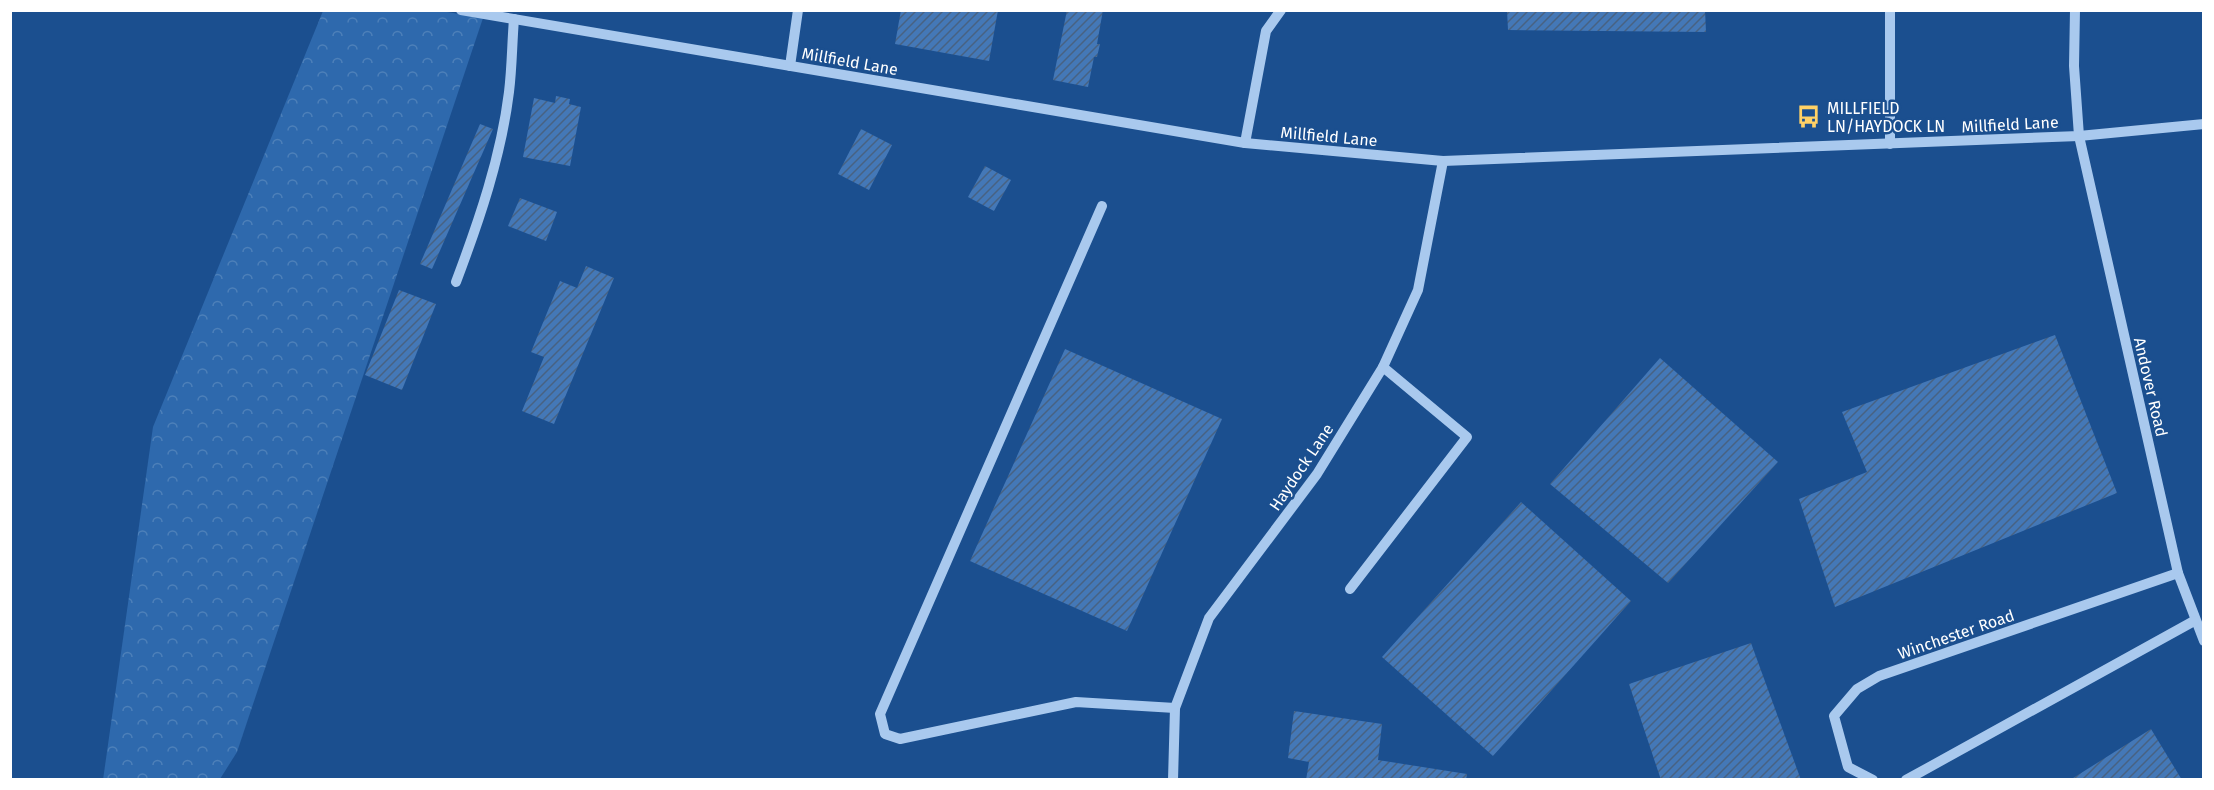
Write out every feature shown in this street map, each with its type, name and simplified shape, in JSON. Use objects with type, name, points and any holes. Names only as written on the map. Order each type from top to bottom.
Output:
[{"type":"street","name":"Millfield Lane","points":[[461,10],[1245,143],[1443,161],[2079,136],[2204,124]]},
{"type":"street","points":[[790,66],[798,10]]},
{"type":"street","points":[[1245,143],[1266,31],[1281,10]]},
{"type":"street","points":[[1890,10],[1890,144]]},
{"type":"street","name":"Andover Road","points":[[2075,10],[2074,66],[2079,136],[2178,573],[2194,621],[2204,640]]},
{"type":"street","points":[[456,282],[479,221],[494,164],[509,93],[514,19]]},
{"type":"street","name":"Haydock Lane","points":[[1173,780],[1175,708],[1209,618],[1317,474],[1383,367],[1418,290],[1443,161]]},
{"type":"street","points":[[1102,206],[880,714],[885,734],[900,739],[1076,702],[1175,708]]},
{"type":"street","points":[[1350,589],[1467,437],[1383,367]]},
{"type":"street","name":"Winchester Road","points":[[1874,780],[1848,767],[1834,716],[1857,689],[1879,676],[2178,573]]},
{"type":"street","points":[[1906,780],[2194,621]]},
{"type":"green space","points":[[323,11],[441,11],[483,18],[237,752],[220,779],[103,780],[153,427]]},
{"type":"building","points":[[901,10],[998,10],[989,61],[895,44]]},
{"type":"building","points":[[1067,10],[1103,10],[1097,44],[1100,44],[1097,57],[1094,57],[1088,87],[1053,80]]},
{"type":"building","points":[[1507,10],[1705,10],[1706,32],[1508,30]]},
{"type":"building","points":[[556,96],[570,99],[569,104],[581,107],[570,166],[523,157],[534,98],[555,103]]},
{"type":"building","points":[[480,124],[493,129],[432,269],[420,264]]},
{"type":"building","points":[[861,129],[892,145],[869,190],[838,174]]},
{"type":"building","points":[[985,166],[1011,180],[994,211],[968,197]]},
{"type":"building","points":[[520,198],[557,212],[546,241],[508,226]]},
{"type":"building","points":[[586,266],[614,278],[554,424],[522,411],[544,357],[531,352],[560,281],[577,288]]},
{"type":"building","points":[[399,290],[436,304],[402,390],[365,375]]},
{"type":"building","points":[[2055,335],[2117,493],[1835,607],[1799,499],[1867,472],[1842,412]]},
{"type":"building","points":[[1065,349],[1222,419],[1127,631],[970,561]]},
{"type":"building","points":[[1660,358],[1778,462],[1668,583],[1550,484]]},
{"type":"building","points":[[1521,502],[1631,601],[1493,756],[1382,657]]},
{"type":"building","points":[[1751,643],[1801,780],[1661,780],[1629,684]]},
{"type":"building","points":[[1294,711],[1382,724],[1378,760],[1467,774],[1466,780],[1306,780],[1309,762],[1288,758]]},
{"type":"building","points":[[2151,729],[2182,780],[2070,780]]},
{"type":"place","name":"MILLFIELD LN/HAYDOCK LN","points":[[1809,117]]}]
